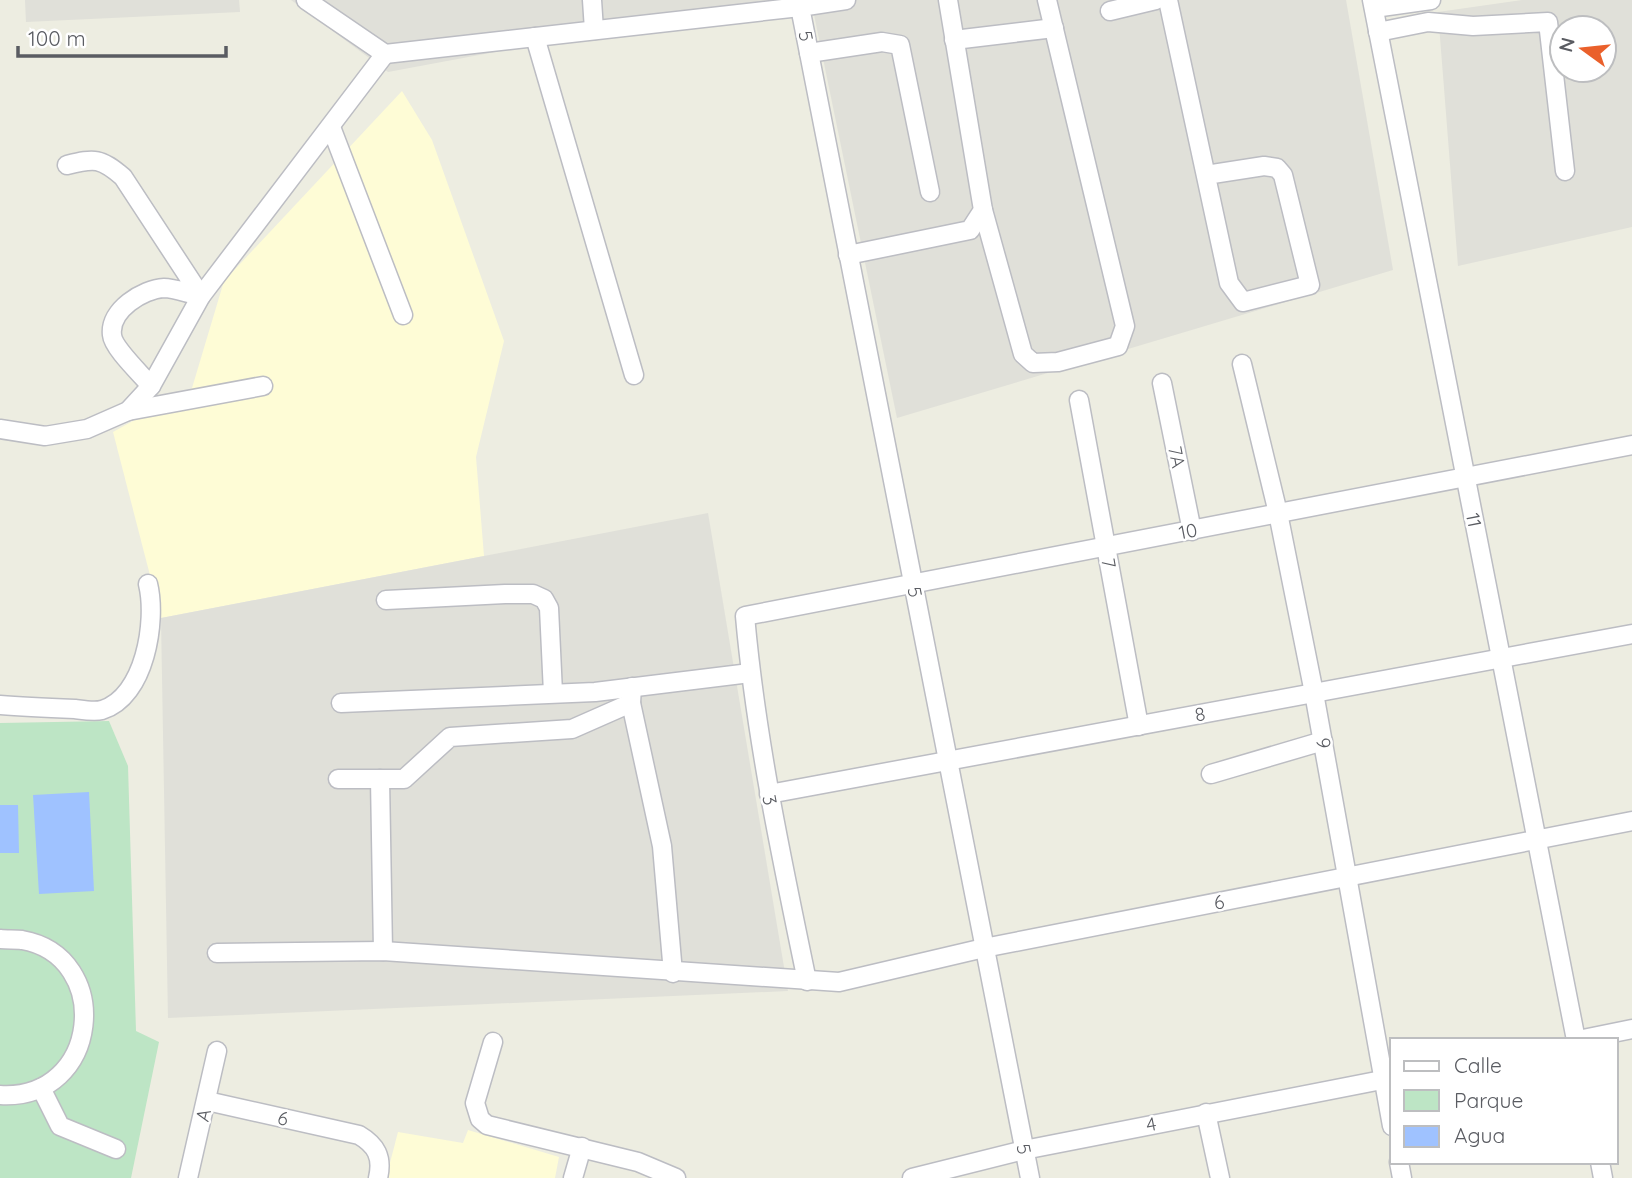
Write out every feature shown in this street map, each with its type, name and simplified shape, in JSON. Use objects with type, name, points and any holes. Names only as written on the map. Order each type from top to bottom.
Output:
[{"type":"street","points":[[306,0],[386,54],[800,3],[846,0]]},
{"type":"street","points":[[592,0],[594,30]]},
{"type":"street","points":[[947,0],[983,210],[1023,354],[1033,363],[1058,362],[1118,346],[1125,326],[1047,0]]},
{"type":"street","points":[[1110,11],[1156,0]]},
{"type":"street","points":[[1168,0],[1229,283],[1243,302],[1310,285],[1283,176],[1277,168],[1264,166],[1206,175]]},
{"type":"street","points":[[1373,4],[1431,0]]},
{"type":"street","name":"5","points":[[800,3],[1030,1178]]},
{"type":"street","name":"11","points":[[1373,4],[1577,1038]]},
{"type":"street","points":[[1378,32],[1428,22],[1473,26],[1548,22],[1565,171]]},
{"type":"street","points":[[954,40],[1054,28]]},
{"type":"street","points":[[535,37],[634,375]]},
{"type":"street","points":[[809,52],[881,42],[900,45],[930,192]]},
{"type":"street","points":[[128,411],[151,386],[201,296],[386,54]]},
{"type":"street","points":[[331,127],[403,315]]},
{"type":"street","points":[[67,165],[91,159],[107,163],[122,177],[201,296]]},
{"type":"street","points":[[848,255],[970,230],[983,210]]},
{"type":"street","points":[[151,386],[117,345],[112,335],[115,319],[127,305],[147,291],[166,288],[201,296]]},
{"type":"street","name":"9","points":[[1242,364],[1278,513],[1388,1079],[1390,1102]]},
{"type":"street","name":"7A","points":[[1162,383],[1192,531]]},
{"type":"street","points":[[0,429],[45,436],[87,429],[128,411],[263,386]]},
{"type":"street","name":"7","points":[[1079,400],[1139,726]]},
{"type":"street","name":"10","points":[[744,616],[1632,444]]},
{"type":"street","points":[[0,705],[100,710],[118,702],[140,672],[146,654],[152,602],[148,584]]},
{"type":"street","points":[[386,600],[514,594],[533,594],[544,598],[548,608],[553,693]]},
{"type":"street","name":"3","points":[[744,616],[769,794],[807,981]]},
{"type":"street","name":"8","points":[[769,794],[1632,634]]},
{"type":"street","points":[[341,703],[553,693],[632,695],[750,673]]},
{"type":"street","points":[[338,779],[404,779],[450,737],[572,729],[632,695]]},
{"type":"street","points":[[632,695],[662,846],[673,972]]},
{"type":"street","points":[[1211,774],[1323,741]]},
{"type":"street","points":[[380,779],[383,951]]},
{"type":"street","name":"6","points":[[217,953],[383,951],[839,982],[984,948],[1632,821]]},
{"type":"street","points":[[0,939],[23,940],[46,949],[65,964],[78,984],[85,1008],[84,1032],[76,1055],[61,1074],[41,1088],[16,1096],[0,1095]]},
{"type":"street","points":[[1587,1038],[1632,1029]]},
{"type":"street","points":[[493,1042],[475,1103],[480,1119],[487,1125],[582,1147],[638,1163],[676,1178]]},
{"type":"street","name":"A","points":[[188,1178],[218,1051]]},
{"type":"street","name":"4","points":[[912,1178],[1024,1150],[1388,1079]]},
{"type":"street","points":[[41,1088],[60,1126],[116,1149]]},
{"type":"street","name":"6","points":[[207,1101],[359,1135],[372,1142],[378,1151],[378,1178]]},
{"type":"street","points":[[1206,1113],[1220,1178]]},
{"type":"street","points":[[573,1178],[582,1147]]},
{"type":"shaded area","points":[[25,0],[239,0],[240,12],[26,22]]},
{"type":"shaded area","points":[[291,0],[774,0],[388,72]]},
{"type":"shaded area","points":[[811,0],[1346,0],[1393,270],[897,418]]},
{"type":"shaded area","points":[[1522,0],[1632,0],[1632,227],[1458,266],[1438,12]]},
{"type":"shaded area","points":[[402,91],[432,140],[504,341],[476,457],[484,556],[161,618],[113,432],[192,388],[224,281]]},
{"type":"shaded area","points":[[708,513],[788,991],[168,1018],[161,618]]},
{"type":"shaded area","points":[[468,1130],[559,1157],[555,1178],[386,1178],[398,1132],[463,1143]]},
{"type":"green space","points":[[109,721],[128,766],[136,1031],[159,1042],[131,1178],[0,1178],[0,723]]},
{"type":"water","points":[[89,792],[94,891],[39,894],[33,795]]},
{"type":"water","points":[[0,805],[18,805],[19,853],[0,853]]}]
